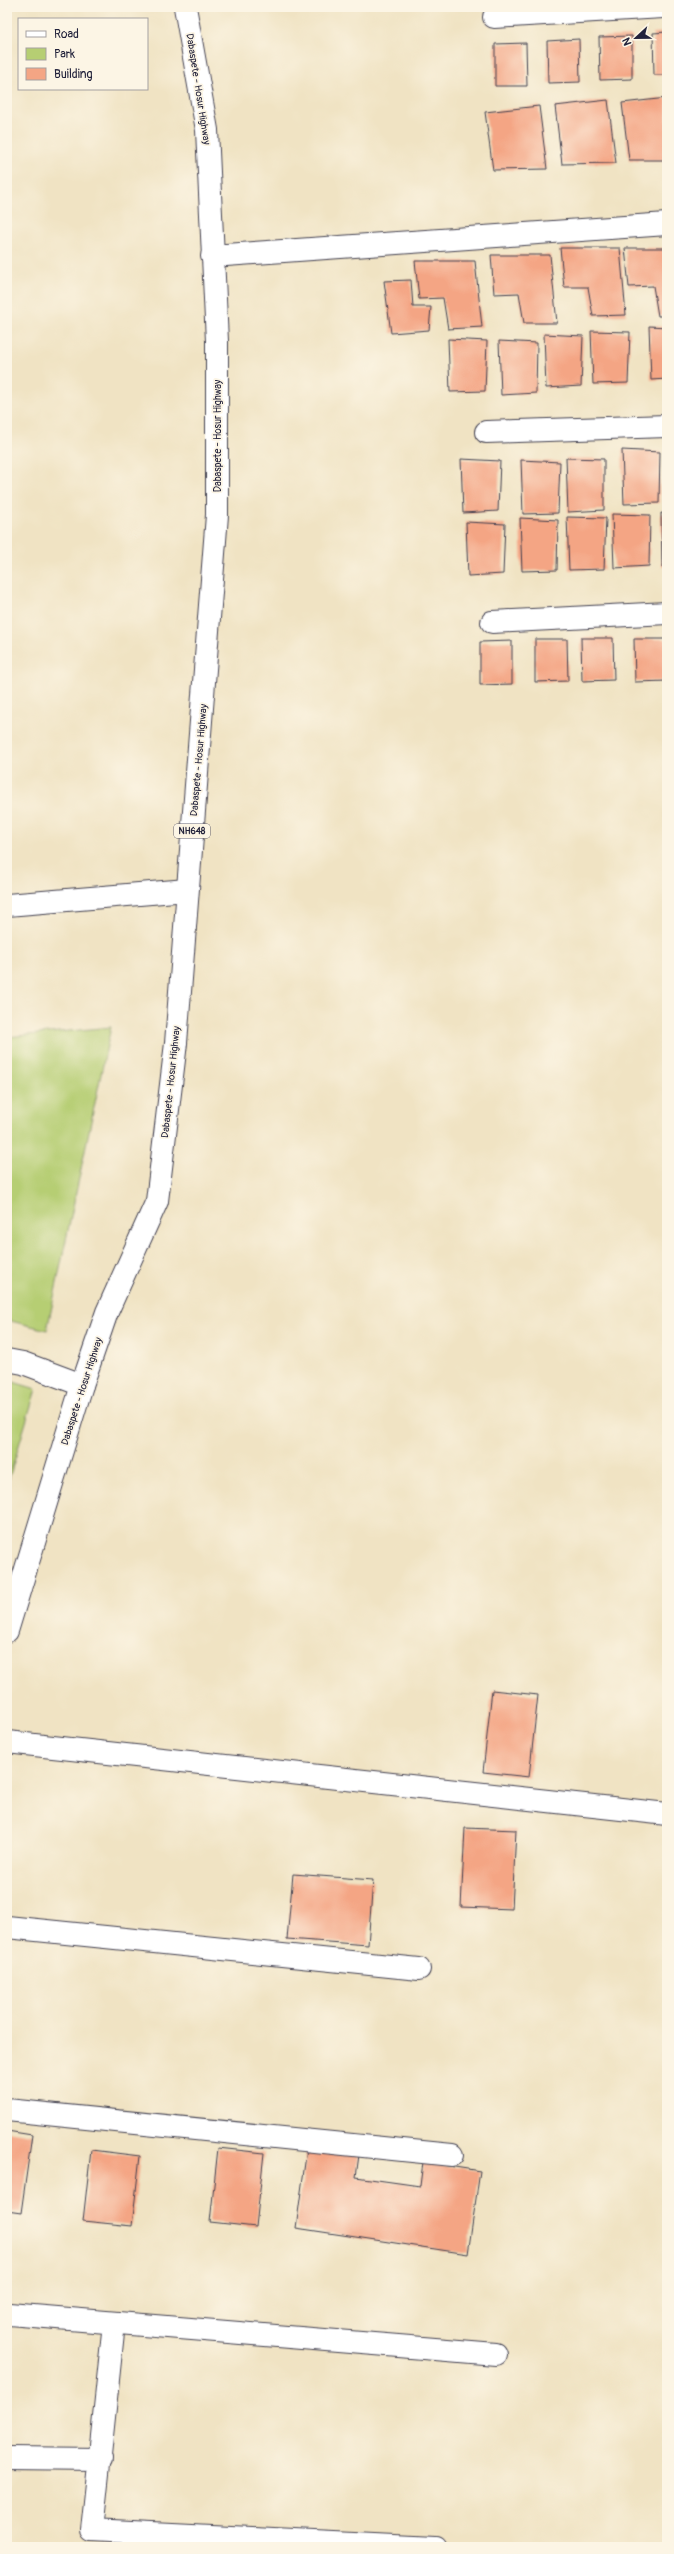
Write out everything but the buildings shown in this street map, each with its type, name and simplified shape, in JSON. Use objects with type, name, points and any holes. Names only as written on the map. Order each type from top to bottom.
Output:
[{"type":"main road","name":"Dabaspete - Hosur Highway","points":[[7,1631],[82,1385],[107,1312],[157,1201],[176,1043],[217,515],[217,341],[207,130],[185,7]]},
{"type":"main road","points":[[494,17],[663,7]]},
{"type":"main road","points":[[212,256],[667,224]]},
{"type":"main road","points":[[486,432],[667,426]]},
{"type":"main road","points":[[492,622],[667,613]]},
{"type":"main road","points":[[7,905],[187,890]]},
{"type":"main road","points":[[7,1360],[23,1363],[82,1385]]},
{"type":"main road","points":[[7,1742],[667,1814]]},
{"type":"main road","points":[[7,1927],[419,1969]]},
{"type":"main road","points":[[7,2110],[452,2155]]},
{"type":"main road","points":[[9,2314],[496,2354]]},
{"type":"main road","points":[[114,2323],[92,2530],[434,2547]]},
{"type":"main road","points":[[7,2458],[100,2459]]},
{"type":"green space","points":[[111,1027],[47,1330],[7,1320],[7,1037]]},
{"type":"green space","points":[[7,1380],[36,1389],[7,1485]]}]
